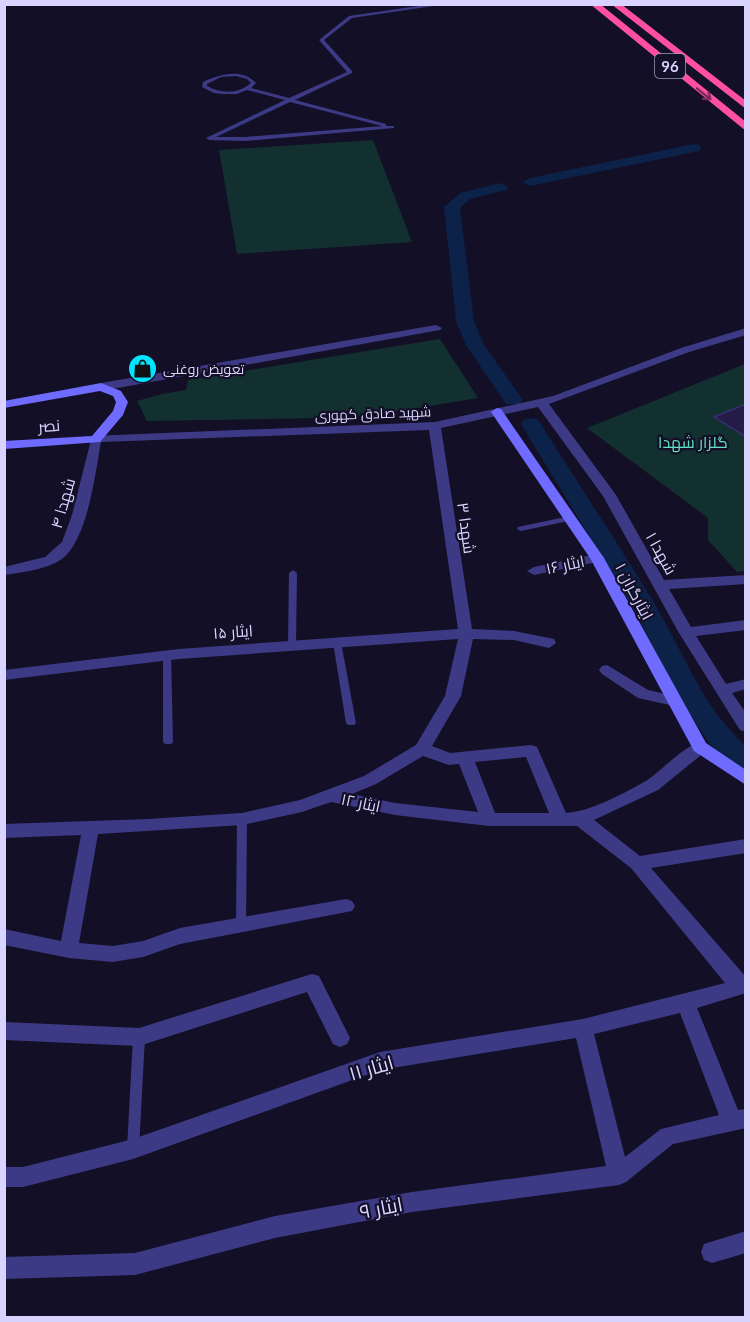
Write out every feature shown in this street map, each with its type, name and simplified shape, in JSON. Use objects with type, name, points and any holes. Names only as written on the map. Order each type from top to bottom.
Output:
[{"type":"highway","name":"96","points":[[594,4],[746,128]]},
{"type":"highway","name":"96","points":[[615,4],[746,106]]},
{"type":"highway","points":[[631,35],[645,36],[651,33]]},
{"type":"highway","points":[[653,53],[659,50],[673,50]]},
{"type":"street","points":[[4,405],[435,328]]},
{"type":"street","name":"شهید صادق کهوری","points":[[96,439],[435,426],[556,399],[685,350],[746,331]]},
{"type":"street","points":[[96,439],[111,424],[122,407],[117,394],[101,387]]},
{"type":"street","name":"شهدا ۱","points":[[541,402],[609,495],[686,633],[746,726]]},
{"type":"street","name":"ایثارگران ۱","points":[[497,412],[597,558],[700,747],[746,780]]},
{"type":"street","name":"شهدا ۳","points":[[435,426],[466,635]]},
{"type":"street","name":"نصر","points":[[4,445],[96,439]]},
{"type":"street","name":"شهدا ۴","points":[[4,571],[30,566],[62,551],[72,535],[96,439]]},
{"type":"street","name":"ایثار ۱۶","points":[[534,571],[597,558]]},
{"type":"street","points":[[658,585],[746,579]]},
{"type":"street","points":[[686,633],[746,625]]},
{"type":"street","points":[[329,795],[370,780],[422,749],[453,696],[466,635]]},
{"type":"street","name":"ایثار ۱۵","points":[[4,675],[167,654],[292,644],[466,635],[509,635],[549,643]]},
{"type":"street","points":[[607,670],[643,694],[674,700]]},
{"type":"street","points":[[722,690],[746,684]]},
{"type":"street","name":"ایثار ۱۲","points":[[4,831],[242,819],[302,806],[329,795],[394,809],[489,820],[581,819],[652,786],[700,747]]},
{"type":"street","points":[[422,749],[449,759],[531,751],[560,819]]},
{"type":"street","points":[[465,758],[489,820]]},
{"type":"street","points":[[581,819],[637,863],[743,986]]},
{"type":"street","points":[[69,950],[91,828]]},
{"type":"street","points":[[637,863],[746,846]]},
{"type":"street","points":[[4,937],[69,950],[113,954],[143,949],[180,936],[346,906]]},
{"type":"street","points":[[4,1031],[139,1037],[312,982],[340,1038]]},
{"type":"street","name":"ایثار ۱۱","points":[[4,1177],[23,1177],[133,1149],[380,1062],[582,1028],[686,1003],[743,986]]},
{"type":"street","points":[[582,1028],[619,1175],[668,1136],[739,1120],[686,1003]]},
{"type":"street","name":"ایثار ۹","points":[[4,1268],[135,1264],[275,1227],[412,1202],[619,1175]]},
{"type":"street","points":[[712,1252],[746,1242]]},
{"type":"lane","points":[[248,89],[254,83],[243,76],[220,75],[205,82],[207,88],[218,92],[248,89],[287,100],[392,127],[245,139],[209,138],[287,100],[350,72],[321,40],[351,17],[445,4]]},
{"type":"lane","points":[[521,529],[570,518]]},
{"type":"lane","points":[[292,644],[293,573]]},
{"type":"lane","points":[[338,642],[351,723]]},
{"type":"lane","points":[[167,654],[168,741]]},
{"type":"lane","points":[[242,819],[242,924]]},
{"type":"lane","points":[[133,1149],[139,1037]]},
{"type":"green space","points":[[373,140],[412,242],[237,254],[219,150]]},
{"type":"green space","points":[[440,339],[478,398],[376,415],[147,421],[137,401],[186,390],[188,380]]},
{"type":"green space","name":"گلزار شهدا","points":[[745,364],[745,571],[737,572],[708,540],[708,518],[587,428]]},
{"type":"building","points":[[746,404],[746,437],[714,417]]},
{"type":"waterway","points":[[530,182],[694,148]]},
{"type":"waterway","points":[[501,187],[465,196],[452,207],[465,321],[475,345],[513,400]]},
{"type":"waterway","points":[[531,424],[648,613],[691,696],[718,736],[746,761]]},
{"type":"place","name":"تعویض روغنی","points":[[142,368]]}]
